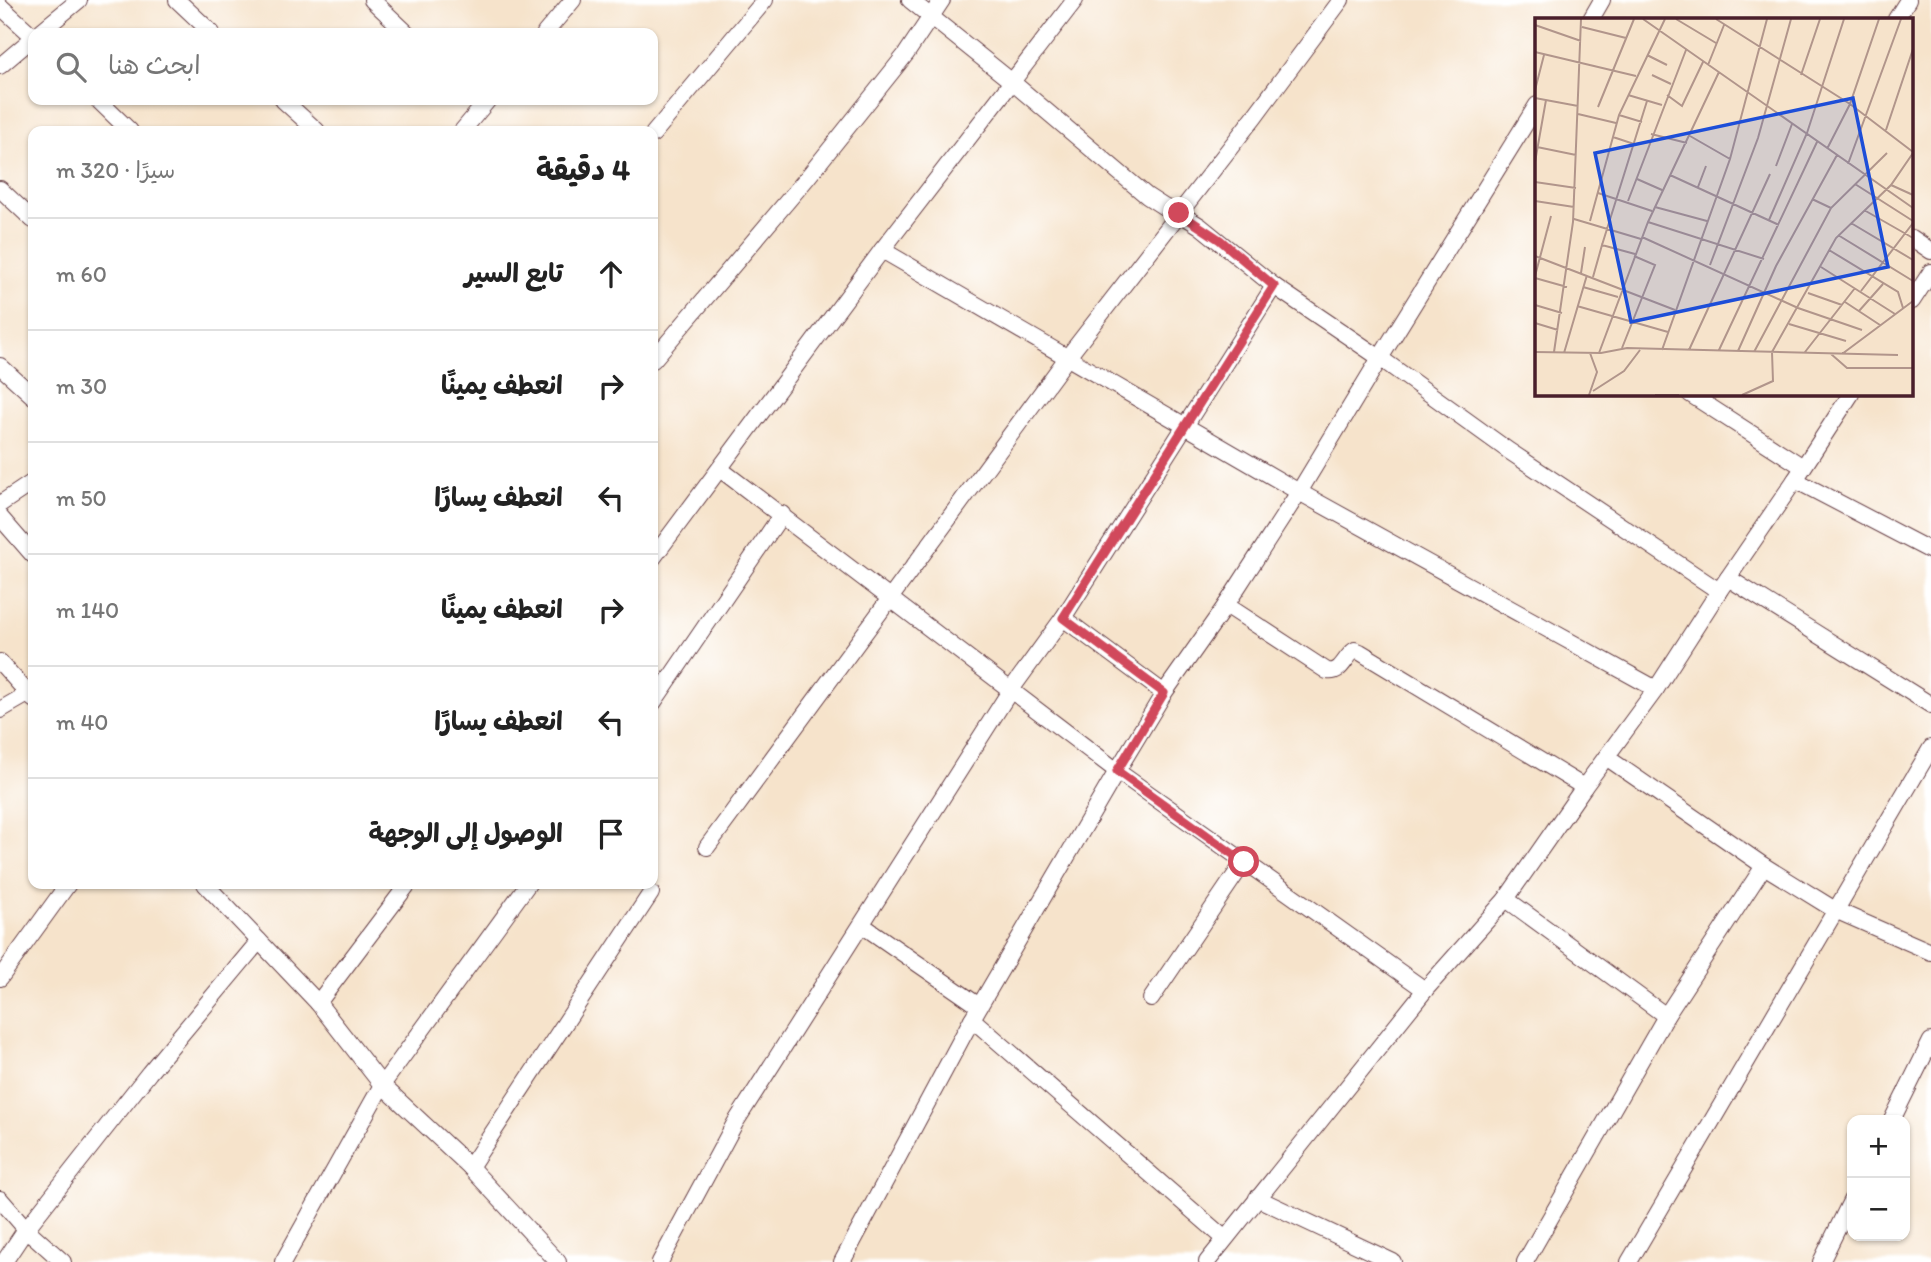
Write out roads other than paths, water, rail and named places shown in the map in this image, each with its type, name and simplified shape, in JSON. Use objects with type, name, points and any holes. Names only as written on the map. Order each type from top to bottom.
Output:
[{"type":"street","points":[[45,28],[79,0]]},
{"type":"street","points":[[177,0],[207,28]]},
{"type":"street","points":[[372,0],[402,28]]},
{"type":"street","points":[[549,28],[573,0]]},
{"type":"street","points":[[658,128],[765,0]]},
{"type":"street","points":[[910,0],[1011,80],[1147,196],[1220,240],[1274,286],[1509,451],[1723,584],[1931,705]]},
{"type":"street","points":[[658,354],[807,178],[906,54],[942,0]]},
{"type":"street","points":[[658,551],[882,250],[1075,0]]},
{"type":"street","points":[[707,847],[1067,358],[1254,117],[1340,0]]},
{"type":"street","points":[[1593,18],[1602,0]]},
{"type":"street","points":[[1897,18],[1909,0]]},
{"type":"street","points":[[0,6],[28,32]]},
{"type":"street","points":[[0,66],[28,41]]},
{"type":"street","points":[[103,105],[125,126]]},
{"type":"street","points":[[288,105],[312,126]]},
{"type":"street","points":[[466,126],[481,105]]},
{"type":"street","points":[[842,1262],[976,1012],[1117,771],[1164,693],[1226,605],[1299,492],[1535,108]]},
{"type":"street","points":[[0,190],[28,215]]},
{"type":"street","points":[[1913,238],[1931,251]]},
{"type":"street","points":[[882,250],[1299,492],[1656,689]]},
{"type":"street","points":[[1913,299],[1931,272]]},
{"type":"street","points":[[660,1262],[735,1123],[1010,691],[1063,618],[1274,286]]},
{"type":"street","points":[[0,366],[28,391]]},
{"type":"street","points":[[1693,396],[1799,473],[1931,551]]},
{"type":"street","points":[[1207,1262],[1425,990],[1506,899],[1656,689],[1850,396]]},
{"type":"street","points":[[720,468],[1117,771],[1425,990]]},
{"type":"street","points":[[0,504],[28,485]]},
{"type":"street","points":[[658,696],[782,514]]},
{"type":"street","points":[[0,517],[28,549]]},
{"type":"street","points":[[1226,605],[1327,671],[1337,671],[1351,653],[1355,650],[1360,652],[1584,787]]},
{"type":"street","points":[[1063,618],[1164,693]]},
{"type":"street","points":[[0,662],[28,691]]},
{"type":"street","points":[[0,710],[28,697]]},
{"type":"street","points":[[1629,1262],[1931,748]]},
{"type":"street","points":[[1606,757],[1764,866],[1835,910],[1931,952]]},
{"type":"street","points":[[1151,999],[1244,862]]},
{"type":"street","points":[[1525,1262],[1666,1016],[1764,866]]},
{"type":"street","points":[[0,978],[64,889]]},
{"type":"street","points":[[210,889],[318,1003],[382,1085],[470,1167],[558,1262]]},
{"type":"street","points":[[318,1003],[404,889]]},
{"type":"street","points":[[283,1262],[382,1085],[524,889]]},
{"type":"street","points":[[470,1167],[651,892]]},
{"type":"street","points":[[1506,899],[1666,1016]]},
{"type":"street","points":[[862,925],[976,1012],[1224,1238]]},
{"type":"street","points":[[5,1262],[26,1229],[149,1073],[259,941]]},
{"type":"street","points":[[1894,1115],[1931,1041]]},
{"type":"street","points":[[1257,1198],[1393,1262]]},
{"type":"street","points":[[0,1199],[26,1229],[63,1262]]},
{"type":"street","points":[[1821,1262],[1847,1209]]}]
